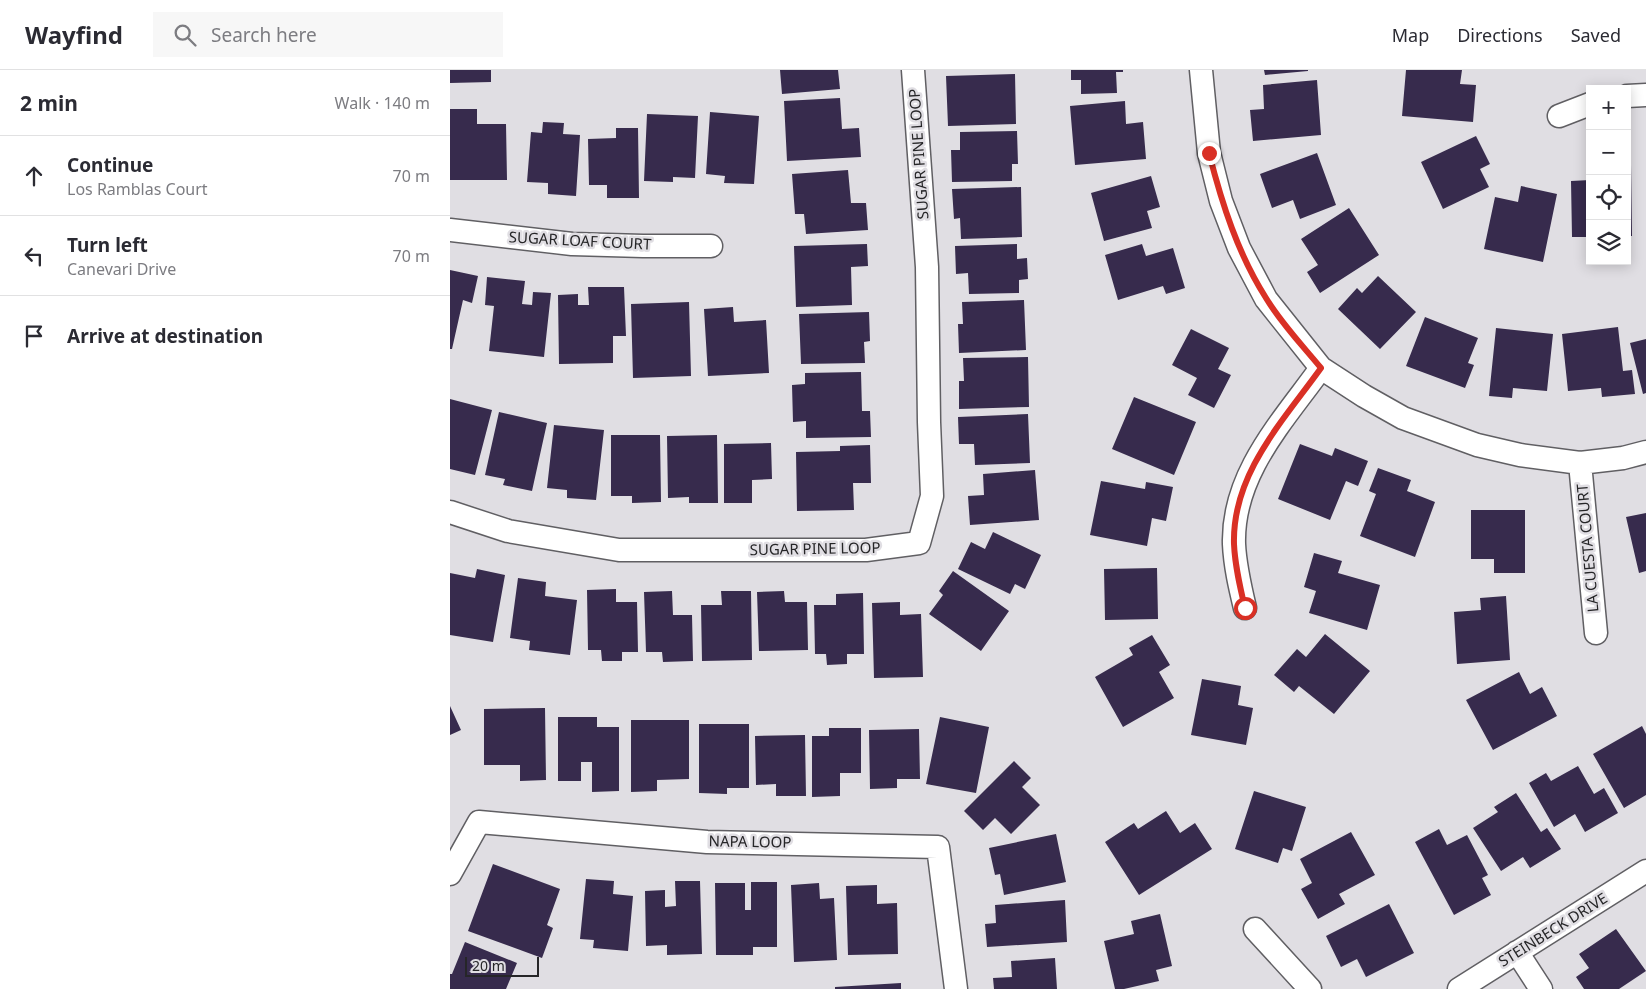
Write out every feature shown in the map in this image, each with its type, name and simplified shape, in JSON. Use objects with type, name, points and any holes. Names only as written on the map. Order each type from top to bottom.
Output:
[{"type":"street","name":"SUGAR PINE LOOP","points":[[450,512],[508,531],[619,550],[866,550],[919,543],[932,496],[928,422],[926,267],[913,70]]},
{"type":"street","points":[[1201,70],[1209,153],[1221,201],[1239,248],[1266,299],[1321,368],[1364,396],[1403,418],[1478,445],[1520,455],[1580,463],[1622,458],[1646,452]]},
{"type":"street","points":[[1631,96],[1646,94]]},
{"type":"street","points":[[1559,116],[1586,106]]},
{"type":"street","name":"SUGAR LOAF COURT","points":[[450,230],[572,244],[711,246]]},
{"type":"street","points":[[1245,608],[1238,578],[1234,543],[1237,514],[1244,486],[1259,455],[1276,427],[1321,368]]},
{"type":"street","name":"LA CUESTA COURT","points":[[1580,463],[1596,633]]},
{"type":"street","name":"NAPA LOOP","points":[[450,874],[479,822],[707,842],[938,846],[956,989]]},
{"type":"street","name":"STEINBECK DRIVE","points":[[1460,989],[1646,871]]},
{"type":"street","points":[[1255,929],[1310,989]]},
{"type":"street","points":[[1517,952],[1541,989]]},
{"type":"building","points":[[450,70],[491,70],[491,82],[450,83]]},
{"type":"building","points":[[780,70],[838,70],[840,89],[782,94]]},
{"type":"building","points":[[1071,70],[1123,70],[1123,72],[1116,72],[1117,93],[1081,94],[1081,80],[1071,80]]},
{"type":"building","points":[[1264,70],[1308,70],[1308,71],[1265,75]]},
{"type":"building","points":[[1406,70],[1462,70],[1460,84],[1476,85],[1473,122],[1402,116]]},
{"type":"building","points":[[1015,74],[1016,124],[948,126],[946,76]]},
{"type":"building","points":[[1317,80],[1321,135],[1253,141],[1250,110],[1264,109],[1263,85]]},
{"type":"building","points":[[840,98],[842,129],[859,128],[861,157],[787,161],[784,101]]},
{"type":"building","points":[[1125,101],[1126,124],[1143,122],[1146,159],[1075,165],[1070,106]]},
{"type":"building","points":[[450,109],[477,109],[477,124],[506,124],[507,180],[450,180]]},
{"type":"building","points":[[710,112],[759,116],[754,184],[724,183],[725,176],[706,174]]},
{"type":"building","points":[[647,114],[698,116],[695,178],[673,177],[673,182],[644,181]]},
{"type":"building","points":[[543,122],[564,123],[563,134],[580,135],[576,196],[548,194],[548,183],[527,182],[531,132],[542,133]]},
{"type":"building","points":[[616,128],[638,128],[639,198],[607,198],[607,185],[589,185],[588,139],[616,138]]},
{"type":"building","points":[[1017,131],[1018,164],[1012,164],[1012,181],[952,182],[951,150],[960,150],[960,132]]},
{"type":"building","points":[[1476,136],[1490,164],[1480,169],[1489,187],[1443,209],[1421,162]]},
{"type":"building","points":[[1317,153],[1336,205],[1300,219],[1293,200],[1272,208],[1260,174]]},
{"type":"building","points":[[1631,165],[1632,236],[1631,236]]},
{"type":"building","points":[[848,170],[851,203],[866,203],[868,230],[806,234],[804,214],[795,214],[792,174]]},
{"type":"building","points":[[1151,176],[1160,207],[1147,211],[1152,228],[1104,241],[1091,193]]},
{"type":"building","points":[[1586,180],[1586,237],[1572,237],[1571,181]]},
{"type":"building","points":[[1521,186],[1557,194],[1543,262],[1484,249],[1495,197],[1518,202]]},
{"type":"building","points":[[1021,187],[1022,237],[961,239],[960,218],[954,219],[952,189]]},
{"type":"building","points":[[1349,208],[1379,255],[1320,293],[1307,272],[1318,265],[1301,239]]},
{"type":"building","points":[[867,244],[868,266],[851,267],[852,305],[796,307],[794,246]]},
{"type":"building","points":[[1017,244],[1017,259],[1027,258],[1028,279],[1019,280],[1019,293],[969,294],[968,273],[956,274],[955,246]]},
{"type":"building","points":[[1142,244],[1146,256],[1173,248],[1185,288],[1166,294],[1163,286],[1118,300],[1105,255]]},
{"type":"building","points":[[450,270],[478,276],[472,303],[463,300],[452,349],[450,349]]},
{"type":"building","points":[[1378,276],[1416,312],[1380,349],[1338,309],[1357,288],[1362,293]]},
{"type":"building","points":[[487,277],[525,281],[522,304],[532,305],[533,292],[551,293],[544,357],[489,351],[494,306],[485,305]]},
{"type":"building","points":[[588,287],[624,287],[626,336],[613,336],[613,363],[559,364],[558,295],[578,294],[578,305],[589,305]]},
{"type":"building","points":[[1024,300],[1026,350],[959,353],[958,324],[963,324],[962,302]]},
{"type":"building","points":[[689,302],[691,376],[633,378],[631,304]]},
{"type":"building","points":[[733,307],[734,322],[766,320],[769,373],[708,376],[704,309]]},
{"type":"building","points":[[869,312],[870,341],[864,342],[865,363],[801,364],[799,314]]},
{"type":"building","points":[[1425,317],[1478,338],[1468,363],[1474,365],[1465,388],[1406,366]]},
{"type":"building","points":[[1618,327],[1623,371],[1632,370],[1635,394],[1602,397],[1601,388],[1568,391],[1562,334]]},
{"type":"building","points":[[1496,328],[1553,334],[1547,391],[1513,388],[1512,398],[1489,396]]},
{"type":"building","points":[[1191,329],[1229,348],[1218,369],[1231,375],[1214,408],[1188,395],[1197,378],[1172,365]]},
{"type":"building","points":[[1646,339],[1646,393],[1643,394],[1630,343]]},
{"type":"building","points":[[1028,357],[1029,407],[959,409],[959,381],[964,381],[963,358]]},
{"type":"building","points":[[861,372],[862,411],[870,411],[871,437],[806,438],[806,421],[793,422],[792,385],[805,384],[805,373]]},
{"type":"building","points":[[1134,397],[1196,422],[1174,475],[1112,449]]},
{"type":"building","points":[[450,399],[492,410],[475,475],[450,469]]},
{"type":"building","points":[[499,412],[547,423],[532,491],[503,485],[505,479],[485,475]]},
{"type":"building","points":[[1028,414],[1030,463],[975,465],[974,444],[959,444],[958,417]]},
{"type":"building","points":[[554,425],[604,430],[596,500],[567,498],[567,490],[547,488]]},
{"type":"building","points":[[611,435],[660,435],[661,502],[632,503],[632,496],[611,496]]},
{"type":"building","points":[[717,435],[718,503],[689,503],[689,497],[668,498],[667,436]]},
{"type":"building","points":[[771,443],[772,479],[752,480],[752,503],[724,503],[724,444]]},
{"type":"building","points":[[1300,444],[1332,456],[1335,448],[1368,461],[1358,486],[1346,481],[1330,520],[1278,499]]},
{"type":"building","points":[[870,445],[871,483],[853,483],[854,510],[797,511],[796,452],[840,451],[840,446]]},
{"type":"building","points":[[1378,468],[1411,480],[1407,491],[1435,502],[1415,557],[1360,536],[1376,494],[1369,491]]},
{"type":"building","points":[[1035,470],[1039,520],[970,525],[968,496],[984,495],[983,474]]},
{"type":"building","points":[[1101,481],[1145,489],[1146,482],[1173,487],[1166,521],[1152,518],[1147,546],[1090,535]]},
{"type":"building","points":[[1471,510],[1525,510],[1525,573],[1494,573],[1494,559],[1471,559]]},
{"type":"building","points":[[1646,513],[1646,571],[1639,573],[1626,517]]},
{"type":"building","points":[[993,532],[1041,555],[1025,589],[1015,584],[1010,594],[958,569],[971,542],[985,549]]},
{"type":"building","points":[[1314,553],[1342,561],[1338,573],[1380,585],[1367,630],[1309,613],[1316,591],[1304,587]]},
{"type":"building","points":[[1157,568],[1158,619],[1105,620],[1104,569]]},
{"type":"building","points":[[477,569],[505,575],[493,642],[450,635],[450,573],[475,578]]},
{"type":"building","points":[[953,571],[1009,611],[981,651],[929,614],[943,595],[939,591]]},
{"type":"building","points":[[518,578],[546,582],[545,596],[577,600],[570,655],[529,650],[530,641],[510,638]]},
{"type":"building","points":[[616,589],[616,602],[637,602],[638,652],[622,652],[622,661],[602,661],[601,650],[588,650],[587,590]]},
{"type":"building","points":[[672,591],[673,615],[692,615],[693,661],[663,662],[662,652],[646,652],[644,592]]},
{"type":"building","points":[[721,591],[751,591],[752,660],[702,661],[701,605],[722,605]]},
{"type":"building","points":[[784,591],[785,602],[807,602],[808,650],[759,651],[757,592]]},
{"type":"building","points":[[863,593],[864,654],[847,654],[847,664],[827,665],[826,654],[815,654],[814,605],[836,605],[836,594]]},
{"type":"building","points":[[1506,596],[1510,660],[1457,664],[1454,612],[1481,610],[1480,598]]},
{"type":"building","points":[[900,602],[900,615],[921,614],[923,677],[874,678],[872,603]]},
{"type":"building","points":[[1325,634],[1370,671],[1334,714],[1299,686],[1294,692],[1274,675],[1297,649],[1306,657]]},
{"type":"building","points":[[1152,635],[1170,665],[1159,672],[1174,698],[1123,727],[1095,677],[1133,655],[1129,648]]},
{"type":"building","points":[[1519,672],[1530,694],[1542,687],[1557,716],[1493,750],[1466,700]]},
{"type":"building","points":[[1202,679],[1241,686],[1238,705],[1253,708],[1246,745],[1191,735]]},
{"type":"building","points":[[450,706],[461,730],[450,735]]},
{"type":"building","points":[[545,708],[546,780],[520,781],[520,765],[484,765],[484,709]]},
{"type":"building","points":[[558,717],[597,717],[597,727],[619,727],[619,791],[592,792],[592,762],[581,762],[581,781],[558,781]]},
{"type":"building","points":[[940,717],[989,727],[976,793],[926,784]]},
{"type":"building","points":[[631,720],[689,720],[689,779],[657,780],[657,791],[631,792]]},
{"type":"building","points":[[699,724],[749,724],[749,788],[727,788],[727,794],[699,793]]},
{"type":"building","points":[[1642,726],[1646,734],[1646,795],[1624,808],[1593,754]]},
{"type":"building","points":[[829,728],[861,728],[861,773],[840,773],[840,796],[812,797],[812,736],[829,736]]},
{"type":"building","points":[[919,729],[920,779],[897,779],[897,788],[870,789],[869,730]]},
{"type":"building","points":[[805,735],[806,796],[776,796],[776,784],[756,785],[755,736]]},
{"type":"building","points":[[1014,761],[1031,778],[1022,787],[1040,805],[1011,834],[995,818],[983,830],[964,811]]},
{"type":"building","points":[[1578,766],[1594,794],[1604,788],[1618,813],[1585,832],[1575,814],[1554,827],[1529,783],[1546,773],[1551,781]]},
{"type":"building","points":[[1254,791],[1306,807],[1292,851],[1283,848],[1278,863],[1235,849]]},
{"type":"building","points":[[1516,793],[1541,832],[1547,828],[1561,849],[1530,868],[1523,857],[1501,871],[1473,828],[1498,812],[1494,807]]},
{"type":"building","points":[[1166,811],[1180,833],[1195,823],[1212,849],[1139,895],[1105,842],[1134,823],[1138,829]]},
{"type":"building","points":[[1439,829],[1447,845],[1467,835],[1488,875],[1482,878],[1491,895],[1454,915],[1415,842]]},
{"type":"building","points":[[1351,832],[1375,875],[1339,894],[1345,904],[1318,919],[1301,889],[1312,883],[1300,859]]},
{"type":"building","points":[[1056,834],[1066,882],[1004,895],[1000,874],[995,875],[989,848]]},
{"type":"building","points":[[493,864],[560,889],[547,925],[553,928],[542,958],[468,931]]},
{"type":"building","points":[[586,879],[614,881],[613,894],[633,896],[628,951],[593,948],[594,940],[580,939]]},
{"type":"building","points":[[675,881],[700,881],[702,954],[667,955],[667,945],[646,946],[645,891],[665,890],[665,907],[676,906]]},
{"type":"building","points":[[751,882],[777,882],[777,947],[753,947],[753,955],[716,955],[715,883],[745,883],[745,910],[751,910]]},
{"type":"building","points":[[819,883],[820,899],[834,898],[837,960],[794,962],[791,885]]},
{"type":"building","points":[[877,885],[877,904],[897,903],[898,954],[848,955],[846,886]]},
{"type":"building","points":[[1065,900],[1067,942],[987,947],[985,924],[996,923],[995,905]]},
{"type":"building","points":[[1389,904],[1414,953],[1366,977],[1357,959],[1341,967],[1326,936]]},
{"type":"building","points":[[1160,914],[1172,966],[1156,970],[1159,981],[1124,989],[1115,989],[1104,941],[1134,934],[1131,921]]},
{"type":"building","points":[[1616,929],[1646,971],[1619,989],[1584,989],[1576,977],[1589,968],[1579,954]]},
{"type":"building","points":[[465,942],[517,963],[506,989],[450,989],[450,974],[452,974]]},
{"type":"building","points":[[1055,958],[1057,989],[994,989],[993,978],[1012,977],[1011,961]]},
{"type":"building","points":[[901,983],[901,989],[835,989],[835,987]]},
{"type":"route","points":[[1209,153],[1221,201],[1239,248],[1266,299],[1321,368],[1276,427],[1259,455],[1244,486],[1237,514],[1234,543],[1238,578],[1245,608]]}]
